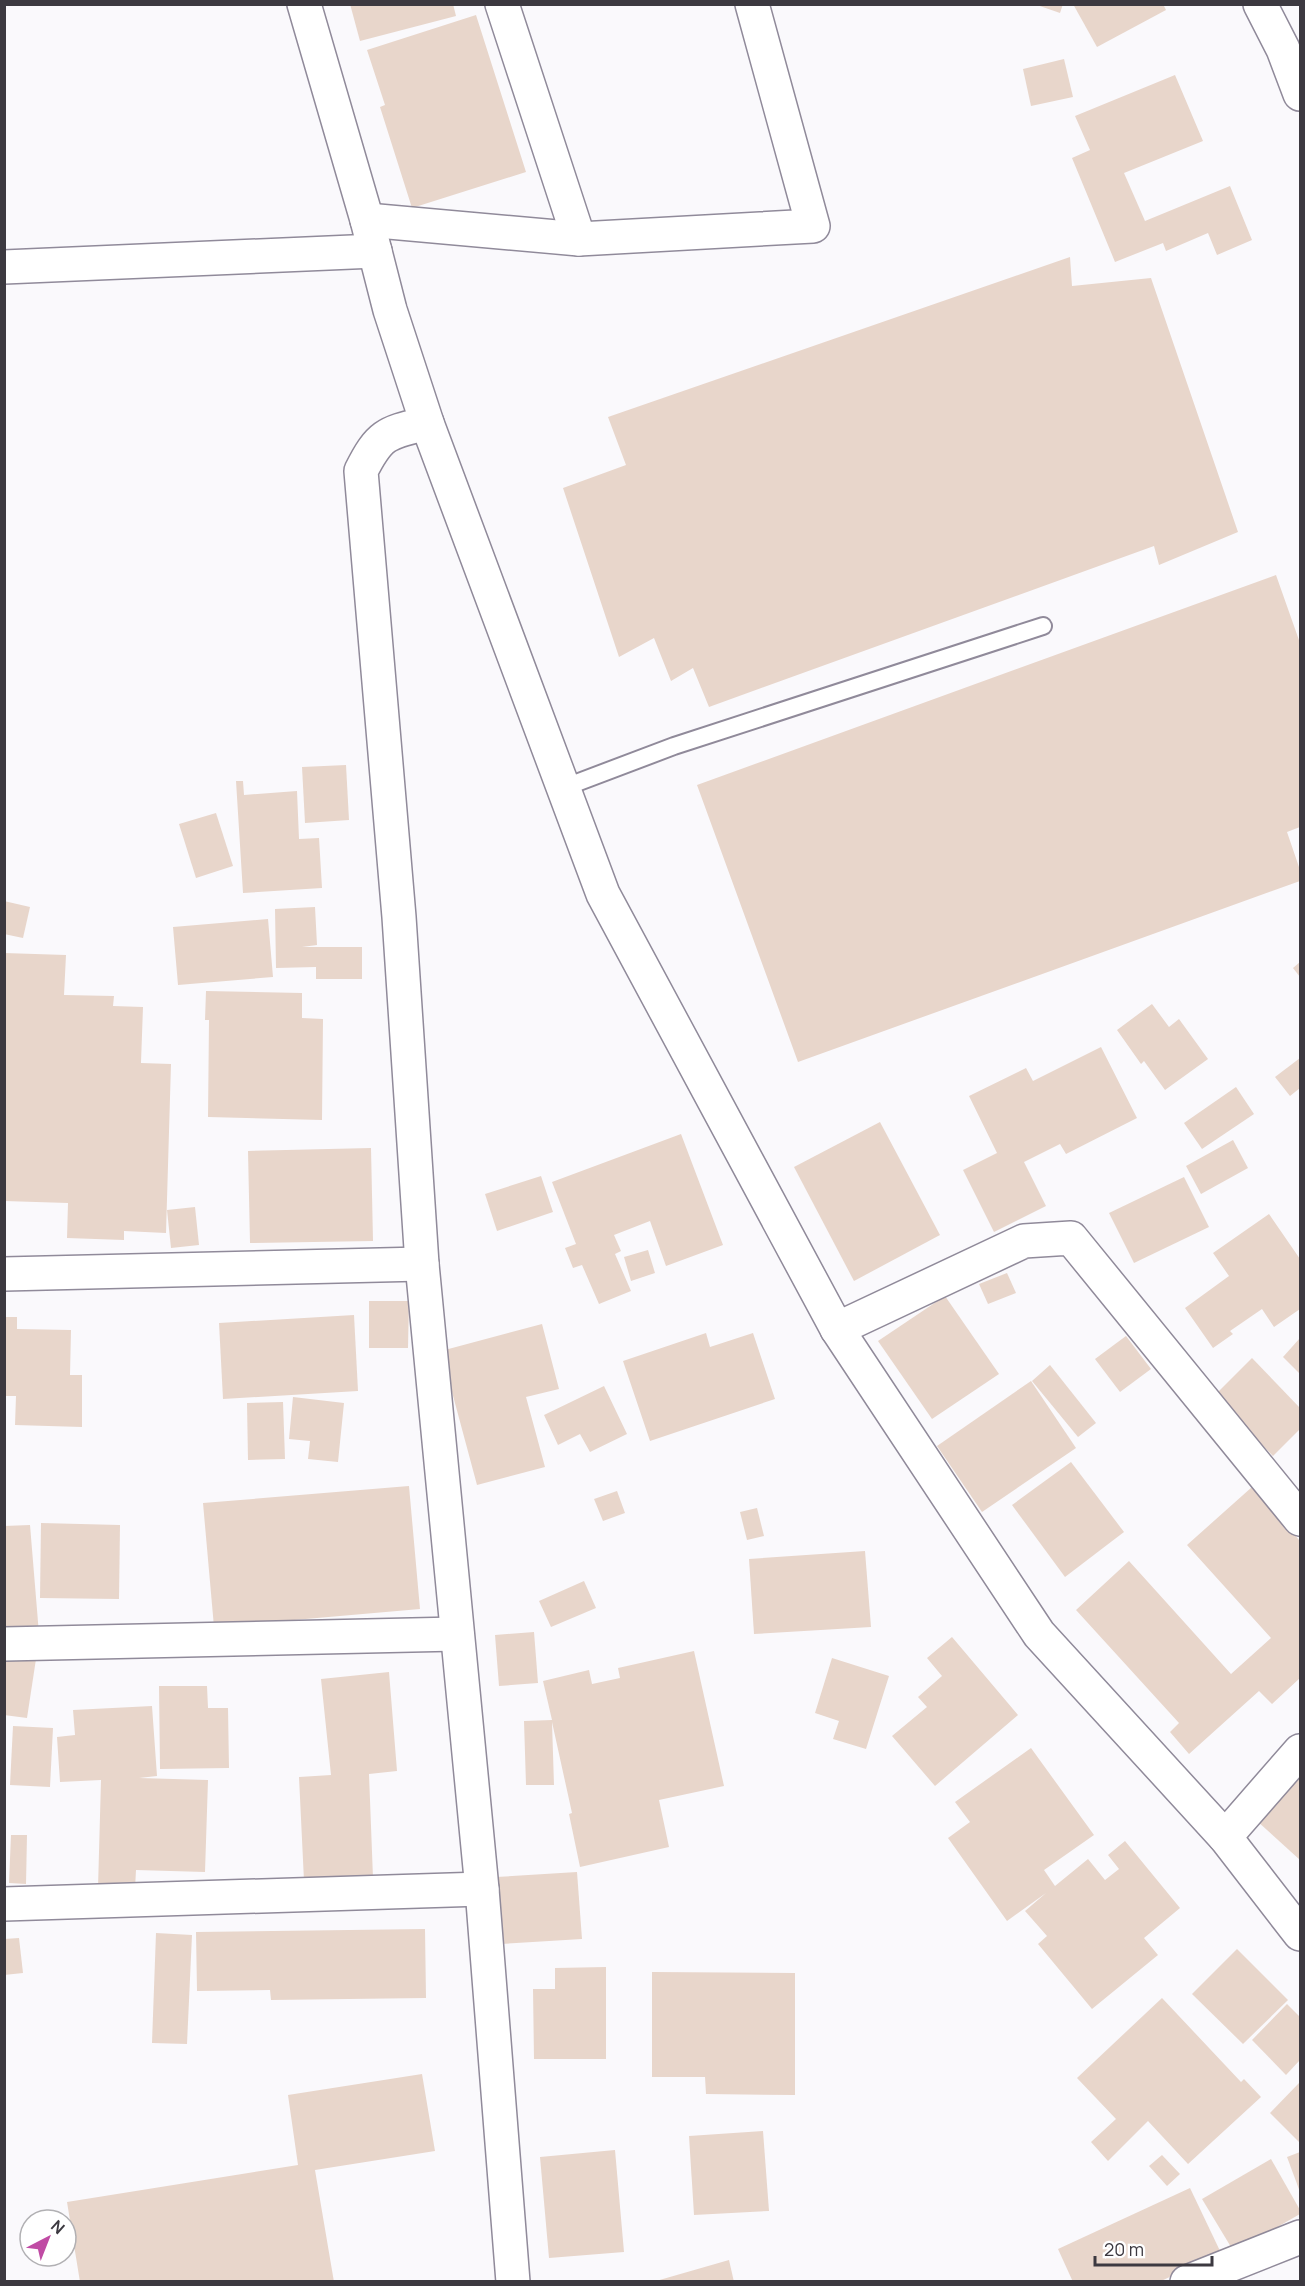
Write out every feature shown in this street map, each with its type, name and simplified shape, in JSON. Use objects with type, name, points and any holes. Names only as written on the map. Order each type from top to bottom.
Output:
[{"type":"street","points":[[304,4],[367,220],[390,310],[427,423],[603,894],[837,1329],[1039,1634],[1225,1837],[1300,1934]]},
{"type":"street","points":[[502,4],[579,239]]},
{"type":"street","points":[[367,220],[579,239],[813,226],[752,4]]},
{"type":"street","points":[[1260,4],[1283,50],[1300,94]]},
{"type":"street","points":[[4,267],[375,251]]},
{"type":"street","points":[[427,423],[390,432],[373,447],[360,471],[393,848],[422,1264],[482,1888],[513,2282]]},
{"type":"street","points":[[837,1329],[1024,1241],[1071,1238],[1300,1519]]},
{"type":"street","points":[[4,1274],[422,1264]]},
{"type":"street","points":[[4,1644],[457,1634]]},
{"type":"street","points":[[1225,1837],[1300,1751]]},
{"type":"street","points":[[4,1904],[482,1888]]},
{"type":"street","points":[[1187,2282],[1300,2237]]},
{"type":"lane","points":[[563,788],[674,746],[1043,626]]},
{"type":"building","points":[[350,4],[453,4],[456,16],[360,41]]},
{"type":"building","points":[[1034,4],[1063,4],[1060,13]]},
{"type":"building","points":[[1073,4],[1163,4],[1166,10],[1097,47]]},
{"type":"building","points":[[476,15],[526,172],[412,208],[380,107],[385,105],[367,50]]},
{"type":"building","points":[[1064,59],[1073,97],[1031,106],[1023,69]]},
{"type":"building","points":[[1175,75],[1203,141],[1124,173],[1145,221],[1230,186],[1252,240],[1217,255],[1208,233],[1166,251],[1163,243],[1115,262],[1072,158],[1090,150],[1075,116]]},
{"type":"building","points":[[1070,257],[1072,286],[1151,278],[1238,532],[1159,565],[1154,546],[709,707],[693,668],[671,681],[654,638],[619,657],[563,488],[626,465],[608,417]]},
{"type":"building","points":[[1276,575],[1300,643],[1300,827],[1287,832],[1300,870],[1300,881],[798,1062],[697,785]]},
{"type":"building","points":[[346,765],[349,820],[305,823],[302,767]]},
{"type":"building","points":[[236,781],[243,781],[244,795],[297,791],[299,839],[319,838],[322,888],[243,893]]},
{"type":"building","points":[[216,813],[233,866],[196,878],[179,824]]},
{"type":"building","points":[[4,901],[30,907],[23,938],[4,934]]},
{"type":"building","points":[[315,907],[317,945],[302,947],[362,947],[362,979],[316,979],[316,967],[276,968],[275,909]]},
{"type":"building","points":[[268,919],[273,977],[178,985],[173,927]]},
{"type":"building","points":[[4,953],[66,955],[64,995],[114,996],[113,1006],[143,1007],[141,1063],[171,1064],[166,1233],[124,1231],[124,1240],[67,1238],[68,1203],[4,1201]]},
{"type":"building","points":[[1300,962],[1300,977],[1293,968]]},
{"type":"building","points":[[206,991],[302,993],[302,1018],[323,1019],[322,1120],[208,1117],[209,1020],[205,1020]]},
{"type":"building","points":[[1152,1004],[1169,1027],[1179,1019],[1208,1059],[1165,1090],[1144,1061],[1141,1064],[1117,1030]]},
{"type":"building","points":[[1101,1047],[1137,1118],[1066,1154],[1060,1144],[1024,1162],[1046,1206],[994,1232],[963,1170],[997,1153],[969,1096],[1026,1068],[1033,1081]]},
{"type":"building","points":[[1300,1058],[1300,1088],[1290,1096],[1275,1077]]},
{"type":"building","points":[[1236,1087],[1254,1114],[1202,1149],[1184,1123]]},
{"type":"building","points":[[880,1122],[940,1235],[854,1281],[794,1167]]},
{"type":"building","points":[[681,1134],[723,1245],[666,1266],[650,1221],[614,1235],[621,1251],[615,1254],[631,1291],[599,1304],[582,1265],[573,1268],[565,1248],[576,1244],[552,1182]]},
{"type":"building","points":[[1233,1140],[1248,1168],[1201,1194],[1186,1166]]},
{"type":"building","points":[[371,1148],[373,1241],[250,1243],[248,1151]]},
{"type":"building","points":[[541,1176],[553,1212],[497,1231],[485,1194]]},
{"type":"building","points":[[1184,1177],[1209,1227],[1134,1263],[1109,1213]]},
{"type":"building","points":[[195,1207],[199,1245],[171,1248],[167,1210]]},
{"type":"building","points":[[1269,1214],[1300,1259],[1300,1309],[1274,1327],[1262,1309],[1230,1331],[1233,1334],[1213,1348],[1185,1308],[1229,1276],[1213,1253]]},
{"type":"building","points":[[648,1250],[655,1273],[631,1281],[624,1257]]},
{"type":"building","points":[[1007,1273],[1016,1293],[988,1304],[979,1284]]},
{"type":"building","points":[[945,1296],[999,1374],[932,1419],[878,1341]]},
{"type":"building","points":[[369,1301],[409,1301],[408,1348],[369,1348]]},
{"type":"building","points":[[354,1315],[358,1391],[223,1399],[219,1323]]},
{"type":"building","points":[[4,1317],[17,1317],[17,1329],[71,1330],[70,1375],[82,1375],[82,1427],[15,1425],[16,1396],[4,1396]]},
{"type":"building","points":[[542,1324],[559,1389],[526,1397],[545,1467],[477,1485],[441,1351]]},
{"type":"building","points":[[706,1333],[710,1347],[753,1333],[775,1399],[650,1441],[623,1361]]},
{"type":"building","points":[[1126,1336],[1151,1369],[1120,1392],[1095,1359]]},
{"type":"building","points":[[1300,1338],[1300,1374],[1283,1357]]},
{"type":"building","points":[[1252,1358],[1300,1408],[1300,1429],[1273,1456],[1214,1396]]},
{"type":"building","points":[[1050,1365],[1096,1423],[1078,1437],[1032,1381]]},
{"type":"building","points":[[1031,1381],[1076,1448],[982,1512],[937,1446]]},
{"type":"building","points":[[604,1386],[627,1434],[590,1452],[580,1434],[558,1445],[544,1415]]},
{"type":"building","points":[[293,1397],[344,1403],[338,1462],[308,1459],[310,1441],[289,1439]]},
{"type":"building","points":[[283,1402],[285,1459],[248,1460],[247,1403]]},
{"type":"building","points":[[1071,1462],[1124,1532],[1065,1577],[1012,1505]]},
{"type":"building","points":[[409,1486],[420,1609],[214,1627],[203,1503]]},
{"type":"building","points":[[1252,1487],[1300,1541],[1300,1678],[1272,1704],[1259,1691],[1189,1754],[1170,1732],[1179,1723],[1076,1610],[1129,1561],[1231,1674],[1271,1638],[1187,1545]]},
{"type":"building","points":[[617,1491],[625,1513],[603,1521],[594,1499]]},
{"type":"building","points":[[757,1508],[764,1536],[747,1540],[740,1512]]},
{"type":"building","points":[[41,1523],[120,1525],[119,1599],[40,1598]]},
{"type":"building","points":[[30,1525],[39,1634],[4,1636],[4,1526]]},
{"type":"building","points":[[865,1551],[871,1627],[754,1634],[749,1559]]},
{"type":"building","points":[[584,1581],[596,1608],[551,1627],[539,1601]]},
{"type":"building","points":[[534,1632],[538,1683],[499,1686],[495,1635]]},
{"type":"building","points":[[952,1637],[1018,1715],[935,1786],[892,1736],[927,1707],[918,1697],[942,1676],[927,1658]]},
{"type":"building","points":[[694,1651],[724,1786],[659,1800],[669,1847],[580,1867],[569,1814],[572,1813],[552,1722],[554,1785],[526,1785],[524,1721],[552,1720],[543,1681],[589,1670],[592,1684],[620,1678],[618,1668]]},
{"type":"building","points":[[4,1654],[36,1659],[27,1718],[4,1715]]},
{"type":"building","points":[[832,1658],[889,1676],[866,1749],[833,1739],[839,1721],[815,1713]]},
{"type":"building","points":[[389,1672],[397,1771],[369,1774],[373,1878],[304,1881],[299,1777],[331,1775],[321,1679]]},
{"type":"building","points":[[159,1686],[207,1686],[208,1708],[228,1708],[229,1768],[160,1769]]},
{"type":"building","points":[[152,1706],[157,1776],[139,1778],[208,1780],[205,1872],[136,1870],[135,1889],[98,1888],[101,1780],[60,1782],[57,1737],[75,1735],[73,1710]]},
{"type":"building","points":[[13,1726],[53,1728],[50,1787],[10,1785]]},
{"type":"building","points":[[1031,1748],[1094,1835],[1044,1870],[1055,1886],[1088,1859],[1105,1880],[1119,1869],[1108,1855],[1125,1841],[1180,1908],[1144,1938],[1158,1955],[1092,2009],[1038,1944],[1047,1936],[1025,1911],[1046,1893],[1007,1921],[948,1838],[970,1822],[955,1802]]},
{"type":"building","points":[[1300,1771],[1300,1860],[1257,1821]]},
{"type":"building","points":[[11,1835],[27,1835],[26,1884],[9,1883]]},
{"type":"building","points":[[577,1872],[582,1939],[501,1944],[496,1877]]},
{"type":"building","points":[[425,1929],[426,1998],[271,2000],[270,1990],[197,1991],[196,1932]]},
{"type":"building","points":[[156,1933],[192,1935],[187,2044],[152,2043]]},
{"type":"building","points":[[19,1938],[23,1973],[4,1975],[4,1939]]},
{"type":"building","points":[[1237,1949],[1288,2000],[1243,2044],[1192,1994]]},
{"type":"building","points":[[606,1967],[606,2059],[534,2059],[533,1989],[555,1989],[555,1968]]},
{"type":"building","points":[[652,1972],[795,1973],[795,2095],[706,2094],[705,2077],[652,2077]]},
{"type":"building","points":[[1162,1998],[1241,2082],[1244,2079],[1261,2097],[1188,2164],[1148,2121],[1108,2161],[1091,2142],[1116,2119],[1077,2078]]},
{"type":"building","points":[[1287,2004],[1300,2017],[1300,2060],[1286,2075],[1252,2040]]},
{"type":"building","points":[[422,2074],[435,2151],[315,2170],[334,2282],[80,2282],[78,2268],[78,2208],[68,2208],[67,2202],[298,2165],[288,2095]]},
{"type":"building","points":[[1300,2082],[1300,2143],[1270,2113]]},
{"type":"building","points":[[763,2131],[769,2211],[694,2215],[689,2136]]},
{"type":"building","points":[[615,2150],[624,2252],[549,2258],[540,2157]]},
{"type":"building","points":[[1300,2152],[1300,2192],[1287,2157]]},
{"type":"building","points":[[1162,2155],[1180,2174],[1167,2186],[1149,2166]]},
{"type":"building","points":[[1271,2159],[1300,2210],[1300,2214],[1234,2252],[1202,2199]]},
{"type":"building","points":[[1190,2188],[1221,2253],[1159,2282],[1073,2282],[1058,2249]]},
{"type":"building","points":[[729,2260],[734,2282],[656,2282],[656,2281]]}]
